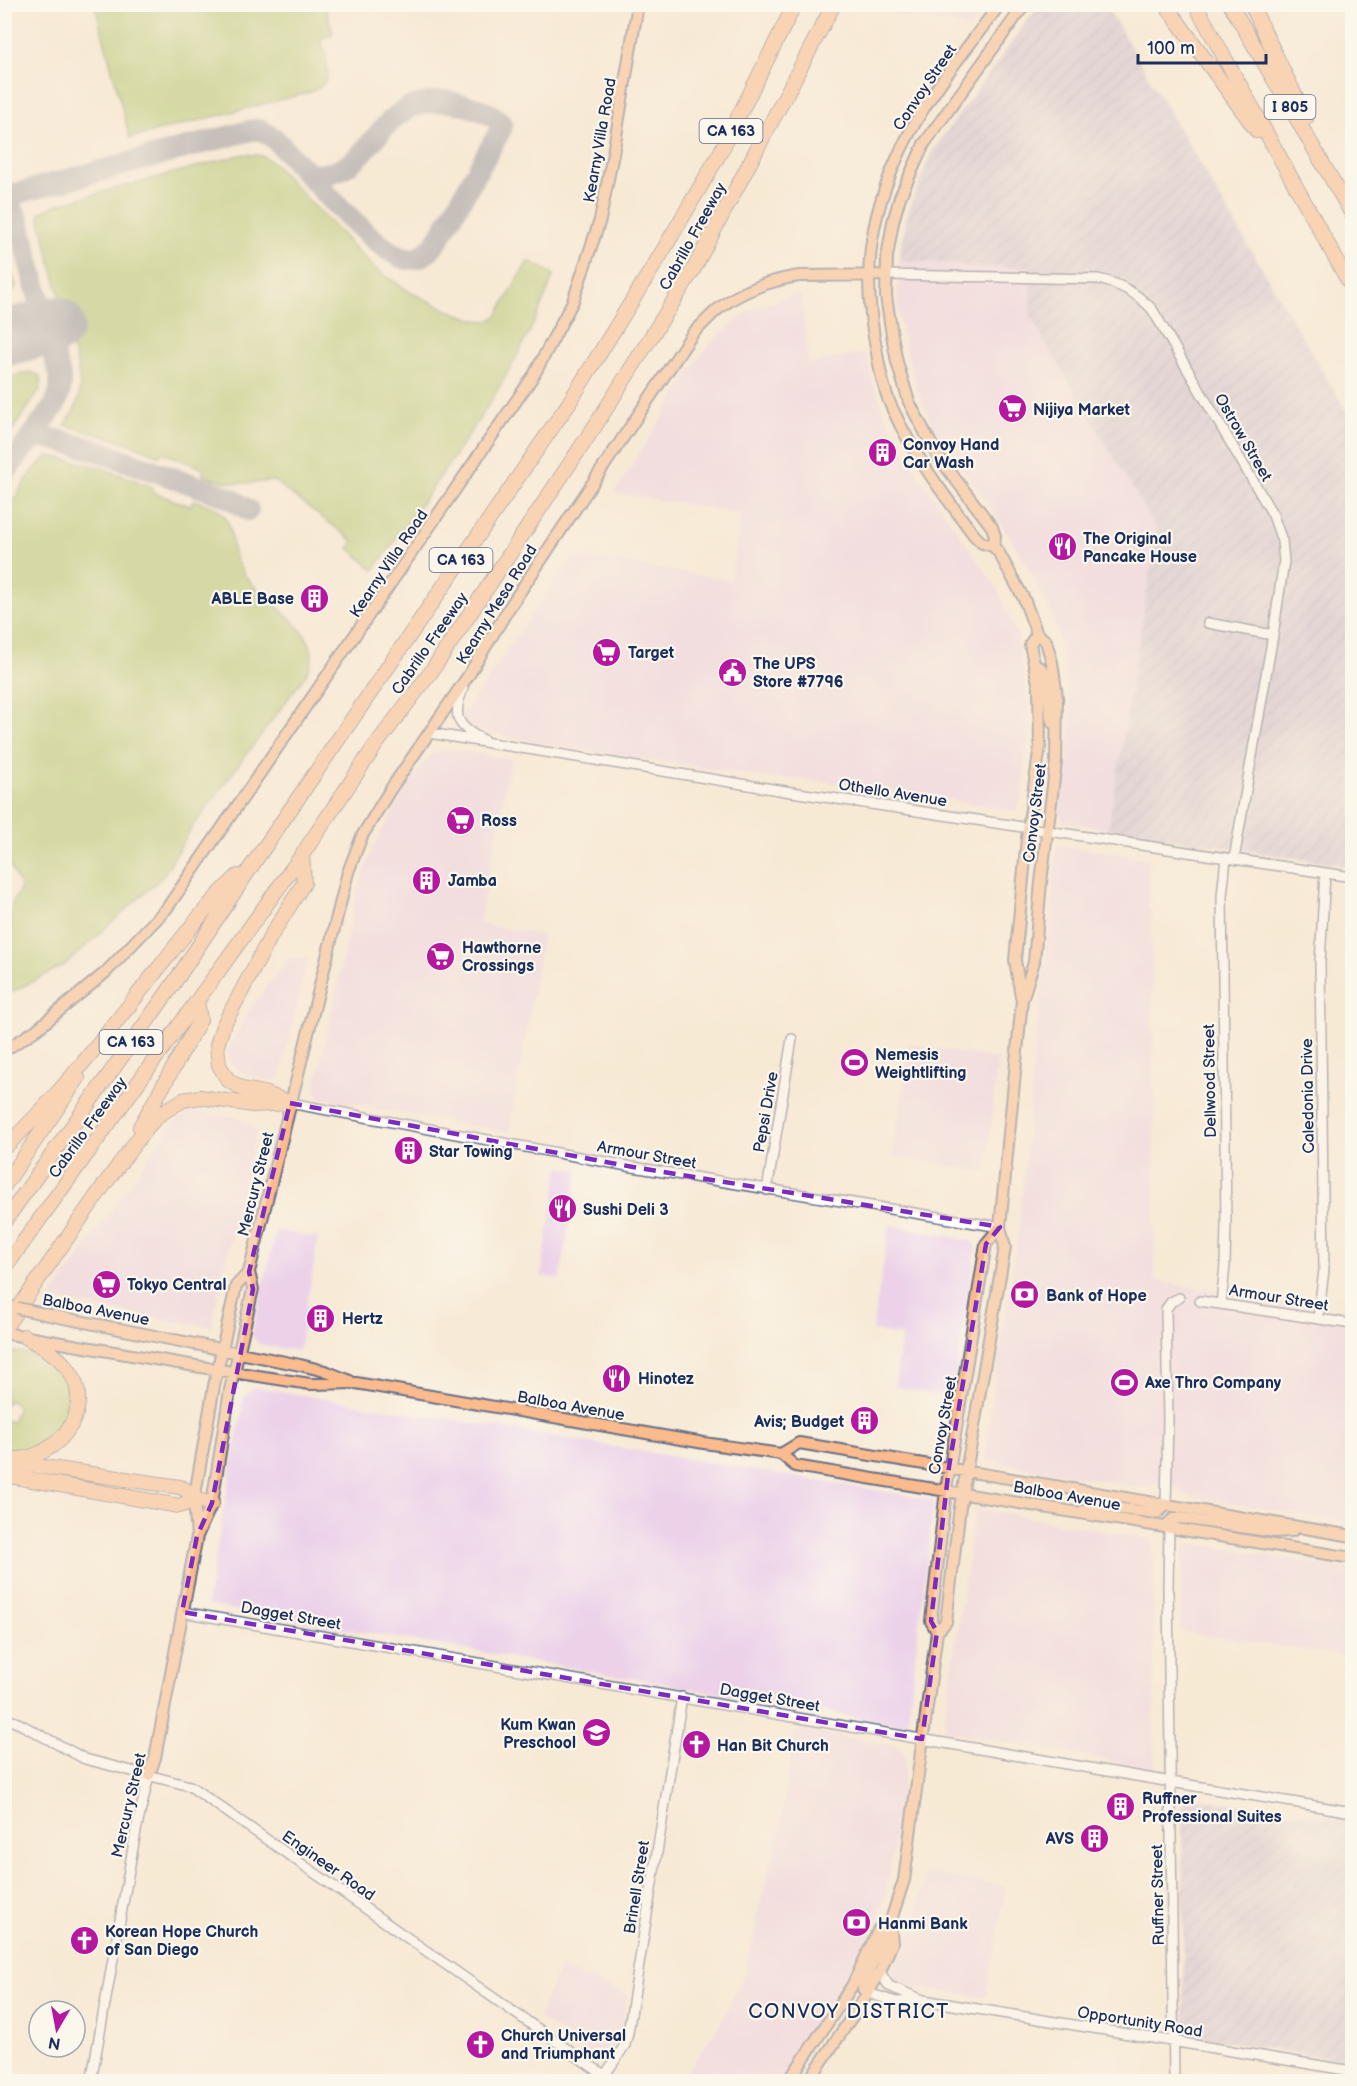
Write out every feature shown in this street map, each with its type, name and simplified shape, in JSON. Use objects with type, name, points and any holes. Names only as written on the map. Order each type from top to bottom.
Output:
[{"type":"highway","name":"Cabrillo Freeway","points":[[4,1222],[170,988],[569,403],[720,153],[795,4]]},
{"type":"highway","name":"Cabrillo Freeway","points":[[4,1269],[302,855],[375,746],[431,672],[646,346],[693,270],[834,4]]},
{"type":"highway","points":[[827,19],[844,4]]},
{"type":"highway","points":[[1165,4],[1295,184]]},
{"type":"highway","name":"I 805","points":[[1195,4],[1353,288]]},
{"type":"highway","name":"I 805","points":[[1230,4],[1351,211]]},
{"type":"highway","points":[[1251,4],[1351,211]]},
{"type":"highway","points":[[290,1103],[264,1093],[243,1089],[228,1080],[219,1065],[217,1046],[223,1026],[267,944],[304,883],[302,855]]},
{"type":"highway","points":[[4,1148],[25,1128],[111,1029],[213,898],[255,861]]},
{"type":"highway","points":[[104,1185],[143,1122],[200,1020],[198,1001]]},
{"type":"highway","points":[[4,1186],[111,1029]]},
{"type":"highway","points":[[4,1331],[104,1185],[153,1120],[183,1100],[200,1097],[253,1105],[290,1103]]},
{"type":"highway","points":[[4,1459],[30,1458],[44,1452],[63,1438],[74,1420],[78,1396],[74,1379],[60,1359],[24,1336]]},
{"type":"highway","points":[[4,1459],[16,1463],[180,1487],[188,1491],[194,1500]]},
{"type":"highway","points":[[4,1475],[179,1506],[194,1500],[212,1503]]},
{"type":"main road","name":"Kearny Villa Road","points":[[4,1051],[36,1030],[105,972],[167,908],[534,375],[573,300],[600,220],[638,4]]},
{"type":"main road","name":"Convoy Street","points":[[808,2082],[880,1972],[892,1943],[890,1923],[904,1880],[937,1632],[946,1622],[963,1493],[1005,1246],[999,1227],[1022,1000],[1034,962],[1056,762],[1057,697],[1052,662],[1046,641],[1037,634],[1024,599],[1006,564],[993,546],[982,543],[974,535],[922,465],[892,410],[874,339],[868,298],[868,256],[875,218],[883,192],[909,134],[928,102],[1000,4]]},
{"type":"main road","name":"Convoy Street","points":[[993,546],[995,536],[992,527],[937,455],[909,402],[897,363],[886,296],[887,257],[900,197],[924,144],[1025,4]]},
{"type":"main road","name":"Kearny Mesa Road","points":[[290,1103],[348,872],[362,836],[468,676],[509,608],[693,333],[718,309],[756,287],[799,276],[886,275]]},
{"type":"main road","name":"Convoy Street","points":[[1022,1000],[1015,960],[1028,829],[1040,746],[1039,688],[1030,644],[1037,634]]},
{"type":"main road","points":[[1034,665],[1041,668],[1047,676],[1051,718],[1057,730]]},
{"type":"main road","name":"Mercury Street","points":[[196,1536],[212,1503],[234,1372],[253,1289],[249,1272],[290,1103]]},
{"type":"main road","name":"Convoy Street","points":[[937,1632],[931,1621],[949,1467],[986,1244],[999,1227]]},
{"type":"main road","name":"Mercury Street","points":[[149,1775],[155,1758],[196,1536],[194,1500],[217,1370],[236,1286],[249,1272]]},
{"type":"main road","name":"Balboa Avenue","points":[[4,1306],[313,1368],[356,1383],[704,1443],[781,1454],[795,1466],[1353,1558]]},
{"type":"main road","name":"Balboa Avenue","points":[[4,1331],[217,1370],[310,1384],[356,1383]]},
{"type":"main road","name":"Balboa Avenue","points":[[781,1454],[799,1443],[1353,1536]]},
{"type":"main road","points":[[1078,1513],[1097,1506],[1157,1513],[1166,1505]]},
{"type":"main road","points":[[1169,1528],[1169,1523],[1173,1519],[1181,1518],[1274,1532],[1307,1530]]},
{"type":"main road","points":[[788,2082],[852,1986],[879,1929],[890,1923]]},
{"type":"main road","points":[[868,1993],[863,1989],[862,1982],[885,1938],[879,1929]]},
{"type":"street","name":"Ostrow Street","points":[[886,275],[1098,279],[1112,282],[1135,293],[1152,309],[1273,515],[1282,541],[1284,561],[1273,635],[1230,859]]},
{"type":"street","points":[[1208,623],[1273,635]]},
{"type":"street","points":[[468,676],[457,704],[456,713],[459,722],[473,735],[503,747]]},
{"type":"street","name":"Othello Avenue","points":[[429,733],[503,747],[1028,829],[1353,877]]},
{"type":"street","name":"Dellwood Street","points":[[1221,1304],[1226,1223],[1222,896],[1230,859]]},
{"type":"street","name":"Caledonia Drive","points":[[1318,1318],[1324,1270],[1320,963],[1325,873]]},
{"type":"street","name":"Pepsi Drive","points":[[767,1190],[792,1039]]},
{"type":"street","name":"Armour Street","points":[[290,1103],[623,1165],[999,1227]]},
{"type":"street","points":[[1166,1505],[1168,1420],[1166,1309],[1171,1302],[1179,1298]]},
{"type":"street","name":"Armour Street","points":[[1200,1301],[1353,1324]]},
{"type":"street","name":"Ruffner Street","points":[[1169,1528],[1174,2082]]},
{"type":"street","name":"Dagget Street","points":[[182,1612],[1353,1812]]},
{"type":"street","name":"Brinell Street","points":[[605,2075],[625,2045],[628,2033],[682,1697]]},
{"type":"street","name":"Engineer Road","points":[[4,1718],[18,1723],[85,1760],[190,1786],[614,2082]]},
{"type":"street","name":"Mercury Street","points":[[91,2082],[136,1832],[149,1775]]},
{"type":"street","points":[[880,1972],[889,1986],[923,2000]]},
{"type":"street","points":[[868,1993],[896,2002],[923,2000]]},
{"type":"street","name":"Opportunity Road","points":[[923,2000],[1353,2071]]},
{"type":"highlighted area","points":[[290,1103],[633,1167],[1000,1227],[986,1244],[949,1467],[931,1621],[937,1632],[922,1739],[182,1612],[197,1536],[212,1503],[253,1289],[249,1272]]},
{"type":"shaded area","points":[[875,5],[987,5],[969,29],[959,24],[891,14]]},
{"type":"shaded area","points":[[1039,5],[1106,5],[1352,421],[1352,867],[1108,829],[1157,530],[1030,316],[1031,267],[970,267],[903,261],[899,257],[908,211],[931,153]]},
{"type":"shaded area","points":[[899,257],[903,261],[970,267],[1031,267],[1059,366],[1157,530],[1108,829],[1064,822],[1059,814],[1069,743],[1069,698],[1061,645],[1049,608],[1023,558],[983,496],[945,445],[918,392],[904,345],[897,301]]},
{"type":"shaded area","points":[[801,294],[809,364],[866,353],[872,379],[886,417],[916,472],[997,588],[1018,637],[1029,713],[1023,796],[1015,811],[877,788],[770,778],[542,744],[469,728],[462,716],[573,555],[731,580],[741,513],[614,493],[704,351],[719,334],[752,309]]},
{"type":"shaded area","name":"Hawthorne Crossings","points":[[454,750],[511,759],[479,924],[543,935],[509,1132],[319,1098],[315,1089],[356,896],[373,848],[407,787],[429,757],[434,753]]},
{"type":"shaded area","points":[[1057,845],[1149,859],[1155,1281],[1352,1313],[1352,1523],[1188,1496],[1180,1492],[1179,1488],[1156,1483],[1147,1488],[1135,1487],[986,1460],[991,1406],[1020,1220],[1035,1044]]},
{"type":"shaded area","points":[[289,958],[307,958],[280,1079],[270,1081],[244,1073],[229,1061],[229,1048],[250,1009]]},
{"type":"shaded area","points":[[910,1044],[998,1059],[986,1172],[893,1156]]},
{"type":"shaded area","points":[[190,1112],[237,1118],[253,1127],[256,1132],[211,1327],[50,1299],[174,1122]]},
{"type":"shaded area","points":[[559,1167],[578,1170],[560,1279],[541,1276]]},
{"type":"shaded area","points":[[890,1225],[972,1241],[976,1247],[952,1397],[894,1387],[902,1336],[872,1331]]},
{"type":"shaded area","points":[[276,1231],[318,1238],[299,1351],[258,1344],[252,1334]]},
{"type":"shaded area","points":[[254,1387],[934,1500],[907,1726],[207,1605],[244,1397]]},
{"type":"shaded area","points":[[975,1508],[1153,1540],[1155,1769],[943,1730]]},
{"type":"shaded area","points":[[1188,1543],[1352,1569],[1352,1657],[1180,1631],[1183,1550]]},
{"type":"shaded area","points":[[795,1730],[895,1745],[906,1758],[898,1825],[885,1897],[864,1951],[841,1996],[781,2081],[679,2082],[718,2027],[746,1972],[748,1956],[758,1926],[754,1924],[779,1836]]},
{"type":"shaded area","points":[[1190,1797],[1352,1822],[1352,2062],[1184,2035],[1182,1810],[1183,1802]]},
{"type":"shaded area","points":[[926,1872],[1006,1887],[986,1998],[898,1984],[895,1981],[894,1966],[903,1950],[920,1902]]},
{"type":"shaded area","points":[[559,1968],[627,1994],[621,2033],[614,2048],[607,2055],[597,2057],[593,2055],[538,2017]]},
{"type":"green space","points":[[95,5],[325,5],[333,34],[321,39],[327,62],[327,76],[319,87],[311,92],[130,138]]},
{"type":"green space","points":[[244,154],[263,156],[273,163],[375,269],[410,292],[450,311],[476,320],[489,321],[497,316],[528,261],[554,274],[519,353],[497,391],[450,463],[374,570],[349,548],[353,541],[274,481],[238,483],[221,481],[203,475],[204,469],[162,452],[160,456],[128,443],[65,425],[79,398],[78,369],[40,213],[55,205]]},
{"type":"green space","points":[[4,248],[16,286],[13,292],[5,297]]},
{"type":"green space","points":[[29,372],[39,375],[40,390],[5,441],[5,379]]},
{"type":"green space","points":[[50,456],[99,467],[153,487],[152,492],[190,506],[193,500],[219,511],[229,525],[235,558],[241,569],[251,583],[288,616],[305,635],[310,645],[312,658],[305,676],[193,826],[163,876],[65,965],[14,991],[8,991],[5,989],[5,961],[12,904],[21,888],[4,853],[5,514],[37,466]]},
{"type":"green space","points":[[5,1351],[28,1353],[41,1357],[59,1370],[69,1387],[71,1406],[69,1416],[59,1436],[46,1445],[24,1450],[5,1447],[5,1420],[12,1422],[18,1407],[9,1400],[5,1405]]},
{"type":"taxiway","points":[[446,101],[420,104],[405,110],[394,118],[349,164],[337,171],[324,174],[310,173],[306,170],[296,162],[274,138],[319,186],[358,226],[377,242],[394,254],[407,259],[418,258],[426,253],[440,237],[502,124],[476,108],[446,101]]},
{"type":"taxiway","points":[[4,197],[252,130],[261,130],[274,138]]},
{"type":"taxiway","points":[[4,205],[14,212],[18,219],[42,310],[39,323],[23,334],[36,333],[49,340],[60,376],[60,390],[55,405],[36,431]]},
{"type":"taxiway","points":[[4,474],[36,431]]},
{"type":"taxiway","points":[[29,441],[41,436],[95,450],[228,497],[248,510]]},
{"type":"runway","points":[[4,338],[56,325]]},
{"type":"place","name":"Nijiya Market","points":[[1012,409]]},
{"type":"place","name":"Convoy Hand Car Wash","points":[[882,453]]},
{"type":"place","name":"The Original Pancake House","points":[[1062,547]]},
{"type":"place","name":"ABLE Base","points":[[315,598]]},
{"type":"place","name":"Target","points":[[607,652]]},
{"type":"place","name":"The UPS Store #7796","points":[[732,672]]},
{"type":"place","name":"Ross","points":[[460,820]]},
{"type":"place","name":"Jamba","points":[[427,880]]},
{"type":"place","name":"Hawthorne Crossings","points":[[441,956]]},
{"type":"place","name":"Nemesis Weightlifting","points":[[854,1063]]},
{"type":"place","name":"Star Towing","points":[[408,1151]]},
{"type":"place","name":"Sushi Deli 3","points":[[562,1209]]},
{"type":"place","name":"Tokyo Central","points":[[106,1284]]},
{"type":"place","name":"Bank of Hope","points":[[1025,1295]]},
{"type":"place","name":"Hertz","points":[[321,1318]]},
{"type":"place","name":"Hinotez","points":[[617,1378]]},
{"type":"place","name":"Axe Thro Company","points":[[1124,1382]]},
{"type":"place","name":"Avis; Budget","points":[[865,1421]]},
{"type":"place","name":"Kum Kwan Preschool","points":[[597,1733]]},
{"type":"place","name":"Han Bit Church","points":[[696,1745]]},
{"type":"place","name":"Ruffner Professional Suites","points":[[1121,1807]]},
{"type":"place","name":"AVS","points":[[1095,1838]]},
{"type":"place","name":"Hanmi Bank","points":[[857,1923]]},
{"type":"place","name":"Korean Hope Church of San Diego","points":[[84,1940]]},
{"type":"place","name":"Church Universal and Triumphant","points":[[480,2044]]},
{"type":"district","name":"CONVOY DISTRICT","points":[[849,2011]]}]
